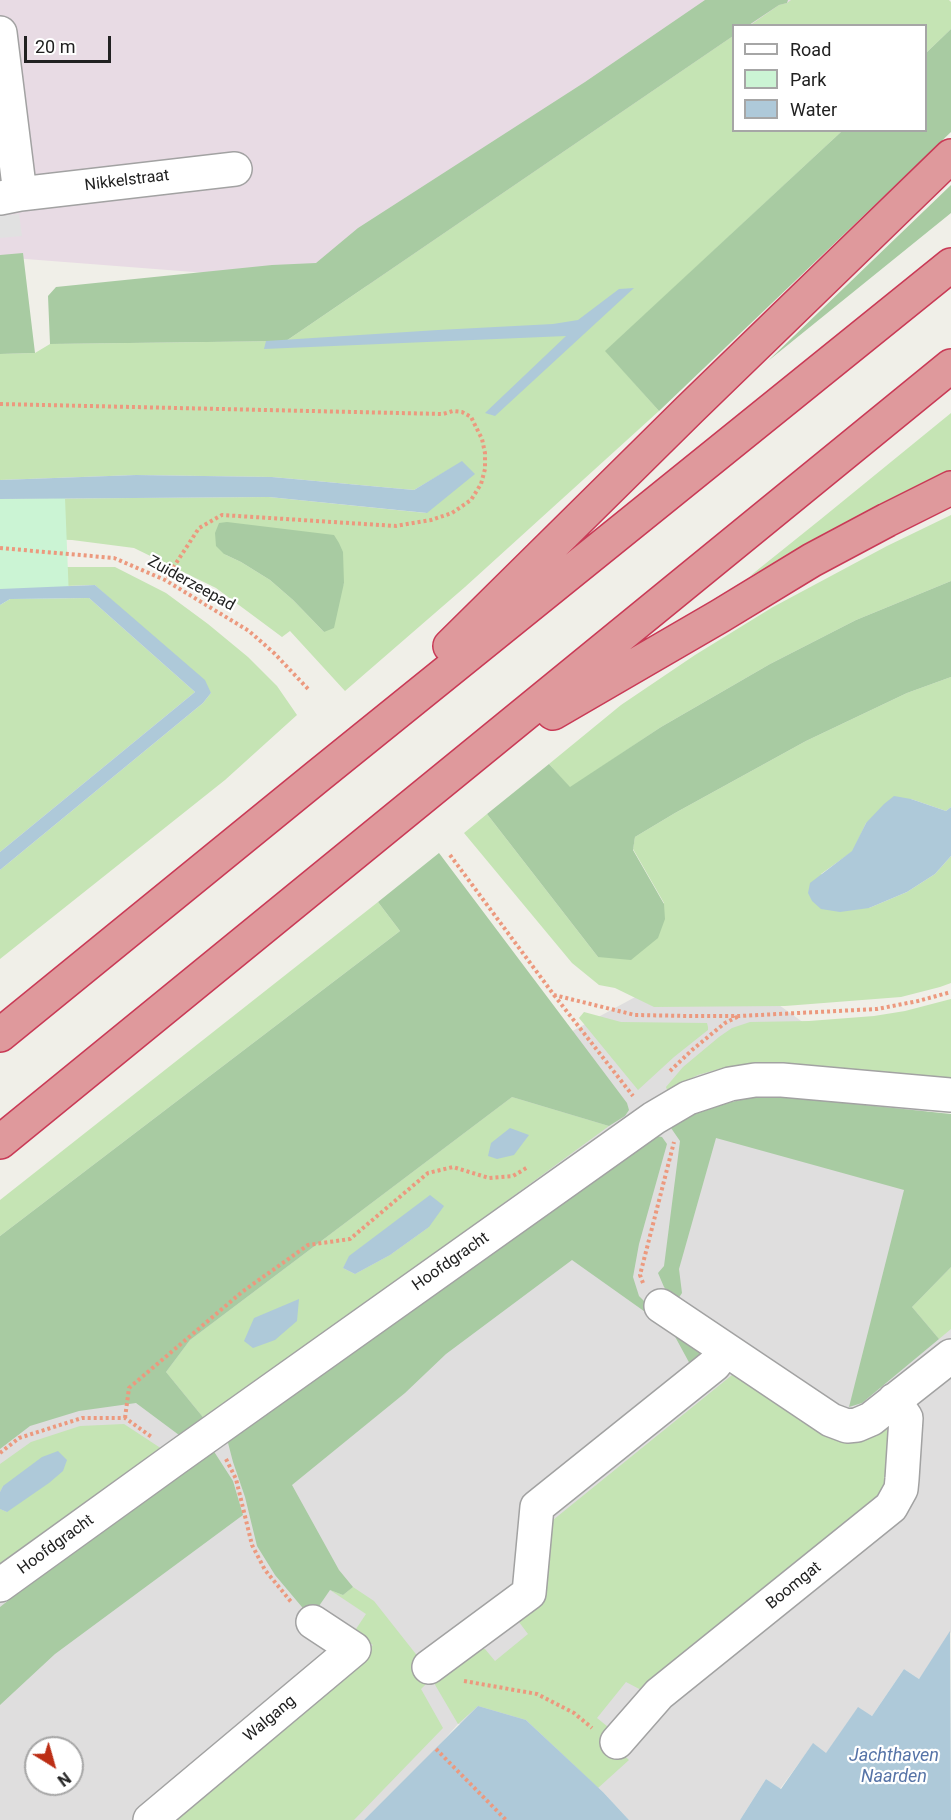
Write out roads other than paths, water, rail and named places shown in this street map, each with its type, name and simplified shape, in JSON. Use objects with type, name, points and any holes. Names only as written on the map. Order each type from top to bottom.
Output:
[{"type":"highway","points":[[318,776],[690,409],[951,156]]},
{"type":"highway","points":[[0,1035],[951,265]]},
{"type":"highway","points":[[0,1142],[951,366]]},
{"type":"highway","points":[[466,763],[812,560],[951,488]]},
{"type":"street","name":"Nikkelstraat","points":[[0,33],[10,196],[235,169]]},
{"type":"street","name":"Hoofdgracht","points":[[0,1585],[654,1118],[688,1098],[730,1084],[755,1080],[782,1080],[951,1095]]},
{"type":"street","points":[[661,1306],[831,1420],[847,1426],[871,1419],[951,1356]]},
{"type":"street","points":[[429,1668],[529,1593],[537,1507],[714,1365],[726,1350]]},
{"type":"street","name":"Boomgat","points":[[617,1743],[659,1694],[891,1507],[901,1489],[906,1418],[894,1400]]},
{"type":"street","name":"Walgang","points":[[150,1820],[354,1649],[313,1622]]},
{"type":"water","points":[[634,288],[495,416],[485,413],[566,336],[264,349],[266,341],[553,324],[578,320],[619,289]]},
{"type":"water","points":[[462,461],[475,474],[427,513],[269,497],[0,499],[0,480],[136,475],[272,477],[414,490]]},
{"type":"water","points":[[95,585],[205,680],[211,693],[203,703],[0,870],[0,852],[195,692],[89,598],[10,599],[0,605],[0,589]]},
{"type":"water","points":[[894,796],[911,799],[946,811],[951,807],[951,856],[935,874],[907,892],[869,908],[840,912],[821,909],[812,901],[808,893],[810,883],[852,851],[866,823]]},
{"type":"water","points":[[510,1128],[529,1135],[514,1155],[497,1159],[488,1156],[491,1143]]},
{"type":"water","points":[[430,1195],[444,1206],[429,1227],[390,1255],[355,1274],[343,1268],[349,1256]]},
{"type":"water","points":[[299,1299],[297,1321],[275,1340],[253,1348],[244,1341],[254,1318]]},
{"type":"water","points":[[58,1451],[67,1460],[63,1471],[7,1512],[0,1509],[0,1492],[3,1486],[42,1457]]},
{"type":"water","name":"Jachthaven Naarden","points":[[950,1631],[951,1820],[740,1820],[766,1779],[781,1789],[813,1743],[826,1753],[858,1707],[872,1716],[904,1669],[919,1679]]},
{"type":"water","points":[[478,1706],[526,1720],[603,1792],[629,1820],[364,1820]]}]
